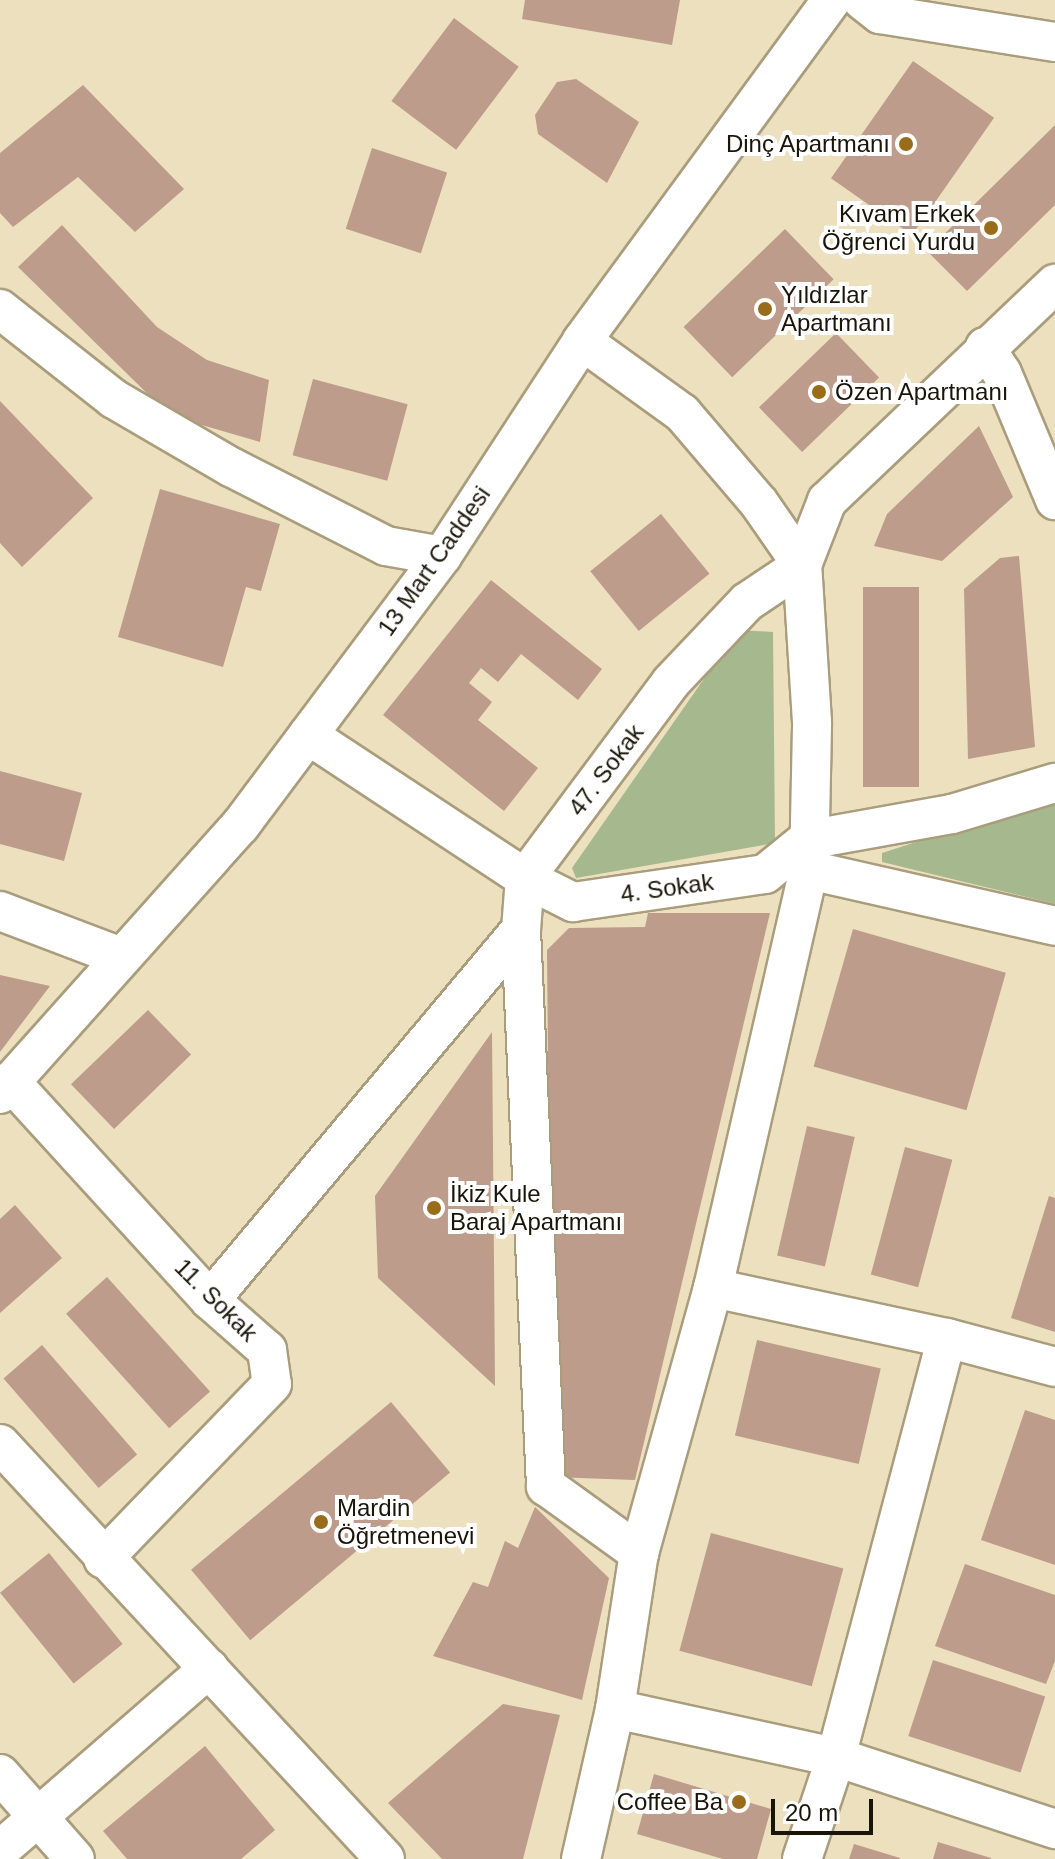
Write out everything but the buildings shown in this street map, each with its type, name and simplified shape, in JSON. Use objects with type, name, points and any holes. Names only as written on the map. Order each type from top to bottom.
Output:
[{"type":"street","name":"13 Mart Caddesi","points":[[5,1087],[240,826],[442,556],[582,341],[832,0]]},
{"type":"street","points":[[862,0],[880,14],[1055,42]]},
{"type":"street","points":[[581,1859],[615,1709],[639,1553],[713,1288],[808,855],[812,722],[802,565],[827,501],[985,347],[1055,284]]},
{"type":"street","points":[[0,309],[114,399],[231,467],[386,546],[442,556]]},
{"type":"street","points":[[582,341],[682,413],[759,503],[802,565]]},
{"type":"street","points":[[985,347],[1002,373],[1055,500]]},
{"type":"street","name":"47. Sokak","points":[[525,878],[671,682],[747,602],[802,565]]},
{"type":"street","name":"4. Sokak","points":[[308,735],[525,878],[573,902],[765,874],[808,855],[1055,783]]},
{"type":"street","points":[[808,855],[1055,926]]},
{"type":"street","points":[[525,878],[521,930],[546,1486],[639,1553]]},
{"type":"street","points":[[0,911],[121,957]]},
{"type":"street","points":[[210,1300],[521,930]]},
{"type":"street","name":"11. Sokak","points":[[5,1087],[210,1300],[267,1350],[272,1384],[103,1559]]},
{"type":"street","points":[[713,1288],[947,1338],[1055,1367]]},
{"type":"street","points":[[802,1859],[836,1757],[947,1338]]},
{"type":"street","points":[[0,1444],[103,1559],[209,1668],[385,1859]]},
{"type":"street","points":[[0,1850],[40,1819],[209,1668]]},
{"type":"street","points":[[615,1709],[836,1757],[1055,1829]]},
{"type":"street","points":[[0,1774],[75,1859]]},
{"type":"green space","points":[[738,630],[773,632],[775,843],[576,878],[572,868]]},
{"type":"green space","points":[[1049,799],[1055,804],[1055,904],[882,862],[882,853]]},
{"type":"place","name":"Dinç Apartmanı","points":[[906,144]]},
{"type":"place","name":"Kıvam Erkek Öğrenci Yurdu","points":[[991,228]]},
{"type":"place","name":"Yıldızlar Apartmanı","points":[[765,309]]},
{"type":"place","name":"Özen Apartmanı","points":[[819,392]]},
{"type":"place","name":"İkiz Kule Baraj Apartmanı","points":[[434,1208]]},
{"type":"place","name":"Mardin Öğretmenevi","points":[[321,1522]]},
{"type":"place","name":"Coffee Ba","points":[[739,1802]]}]
